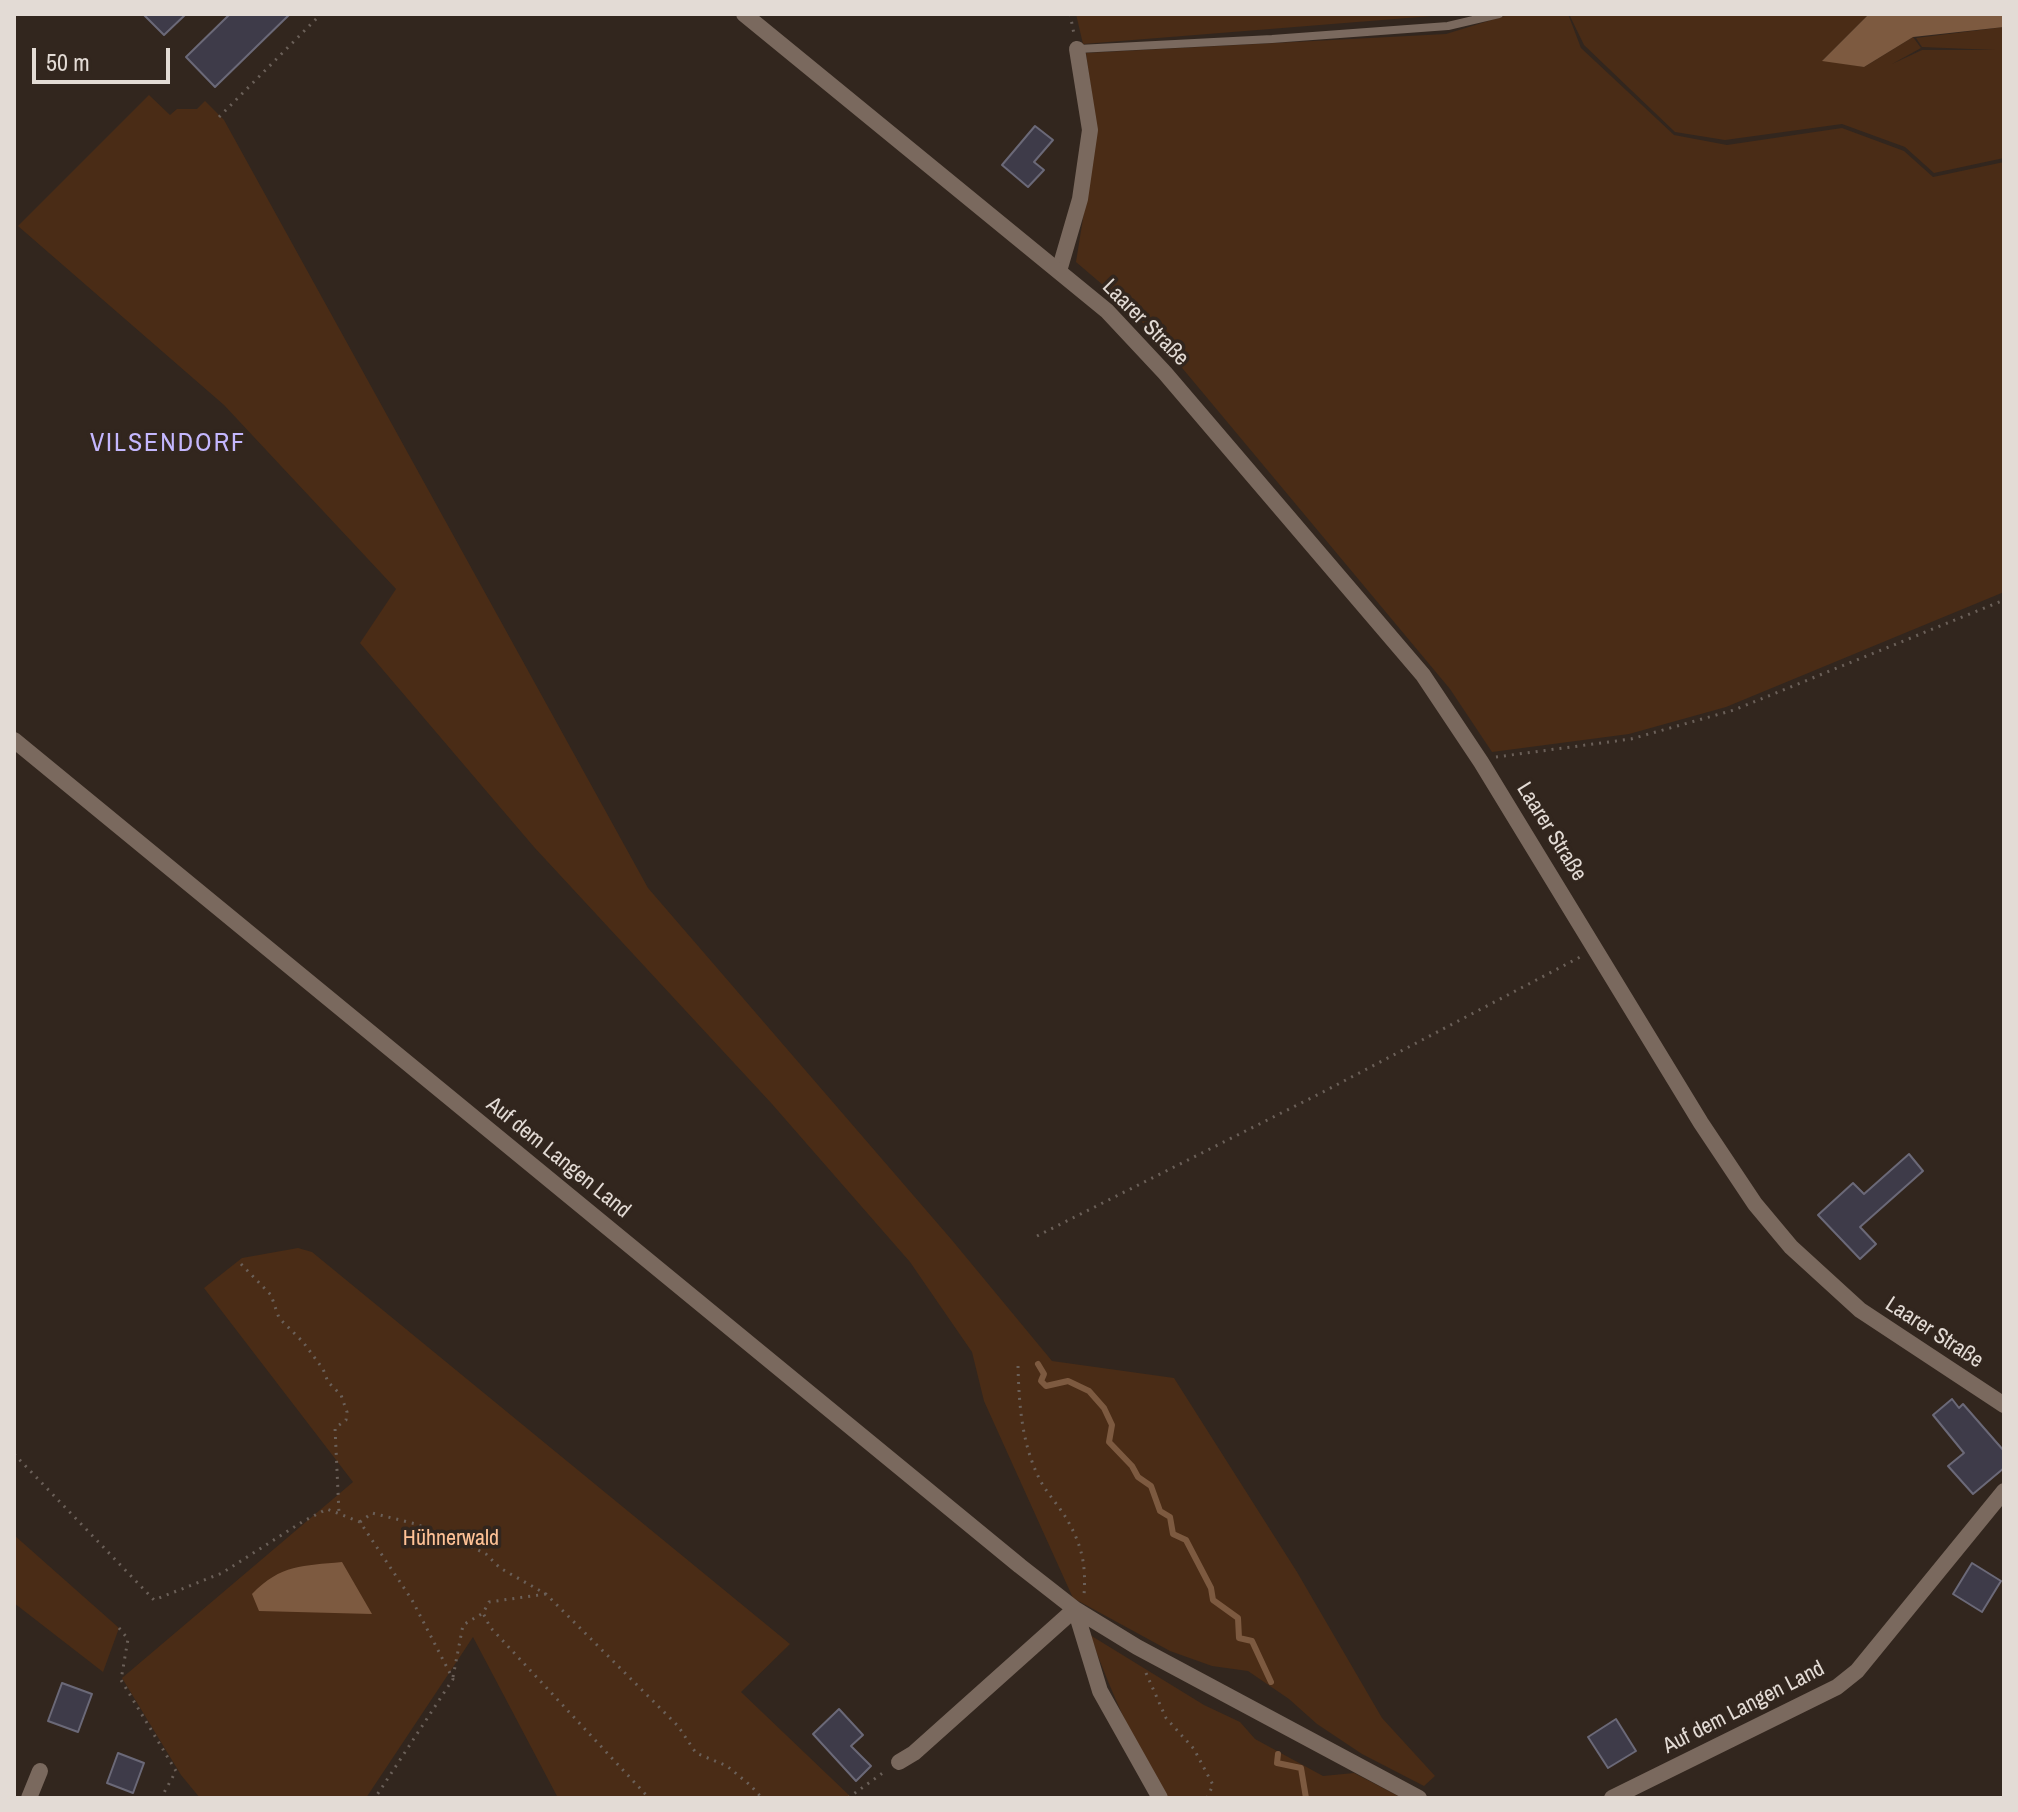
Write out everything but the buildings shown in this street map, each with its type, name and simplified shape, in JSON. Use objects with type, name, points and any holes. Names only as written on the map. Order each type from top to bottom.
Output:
[{"type":"street","name":"Laarer Straße","points":[[744,14],[1107,311],[1175,384],[1423,675],[1481,762],[1701,1123],[1755,1204],[1791,1247],[1860,1310],[2004,1405]]},
{"type":"street","points":[[1059,271],[1080,199],[1090,130],[1077,49]]},
{"type":"street","name":"Auf dem Langen Land","points":[[14,740],[1020,1566],[1082,1612],[1137,1647],[1419,1798]]},
{"type":"street","name":"Auf dem Langen Land","points":[[1612,1798],[1837,1687],[1857,1671],[2004,1491]]},
{"type":"street","points":[[899,1762],[914,1753],[1082,1612],[1100,1691],[1160,1798]]},
{"type":"street","points":[[29,1798],[40,1771]]},
{"type":"lane","points":[[1077,49],[1448,26],[1499,14]]},
{"type":"path","points":[[219,117],[321,14]]},
{"type":"path","points":[[1481,762],[1498,756],[1631,739],[1734,710],[2004,600]]},
{"type":"path","points":[[1037,1236],[1323,1092],[1596,948]]},
{"type":"path","points":[[241,1264],[271,1295],[279,1318],[303,1342],[323,1369],[328,1382],[341,1395],[347,1412],[346,1420],[335,1428],[339,1513]]},
{"type":"path","points":[[1018,1366],[1019,1407],[1024,1438],[1040,1481],[1070,1524],[1086,1567],[1082,1612]]},
{"type":"path","points":[[14,1454],[154,1600],[222,1573],[327,1509],[360,1522],[412,1600],[453,1679]]},
{"type":"path","points":[[360,1522],[372,1513],[416,1524],[486,1554],[500,1568],[546,1594],[678,1726],[696,1753],[727,1766],[762,1798]]},
{"type":"path","points":[[375,1798],[453,1679],[463,1625],[483,1613],[489,1602],[546,1594]]},
{"type":"path","points":[[483,1613],[490,1627],[649,1798]]},
{"type":"path","points":[[119,1628],[128,1639],[121,1680],[176,1771],[161,1798]]},
{"type":"path","points":[[1137,1647],[1166,1718],[1194,1749],[1213,1785],[1207,1798]]},
{"type":"path","points":[[848,1798],[899,1762]]},
{"type":"green space","points":[[1076,14],[1457,14],[1083,44]]},
{"type":"green space","points":[[1511,14],[1568,14],[1581,48],[1674,135],[1727,145],[1842,128],[1904,151],[1933,177],[2004,162],[2004,592],[1726,707],[1629,734],[1492,752],[1450,689],[1153,333],[1076,262],[1097,131],[1086,53],[1446,34]]},
{"type":"green space","points":[[1569,14],[1869,14],[1823,60],[1864,67],[1913,37],[1921,48],[1892,64],[1922,50],[1995,50],[1922,47],[1916,38],[2004,27],[2004,158],[1934,173],[1905,147],[1842,124],[1725,140],[1675,132],[1584,45]]},
{"type":"green space","points":[[149,95],[170,115],[177,109],[197,109],[205,101],[224,120],[648,888],[951,1239],[1052,1361],[1174,1378],[1297,1572],[1382,1718],[1435,1776],[1424,1786],[1362,1754],[1248,1671],[1212,1666],[1170,1651],[1073,1598],[984,1401],[972,1352],[910,1262],[772,1104],[534,847],[360,643],[396,589],[224,405],[18,226]]},
{"type":"green space","name":"Hühnerwald","points":[[298,1248],[312,1252],[790,1644],[741,1692],[852,1798],[558,1798],[473,1637],[366,1798],[200,1798],[181,1775],[122,1678],[353,1482],[204,1288],[242,1258]]},
{"type":"green space","points":[[14,1535],[119,1628],[103,1672],[14,1603]]},
{"type":"green space","points":[[1090,1635],[1204,1705],[1240,1722],[1255,1739],[1323,1776],[1354,1773],[1402,1798],[1167,1798],[1124,1719]]},
{"type":"shaded area","points":[[1869,14],[2004,14],[2004,27],[1913,37],[1864,67],[1822,61]]},
{"type":"shaded area","points":[[342,1562],[372,1614],[259,1611],[252,1594],[273,1577],[293,1568]]},
{"type":"waterway","points":[[1038,1364],[1044,1374],[1041,1381],[1046,1386],[1068,1381],[1089,1391],[1104,1408],[1112,1425],[1109,1442],[1138,1477],[1151,1486],[1160,1511],[1170,1517],[1173,1534],[1186,1540],[1211,1588],[1213,1600],[1238,1618],[1239,1638],[1252,1641],[1271,1682]]},
{"type":"waterway","points":[[1278,1754],[1277,1763],[1301,1768],[1306,1798]]},
{"type":"district","name":"VILSENDORF","points":[[168,444]]}]
